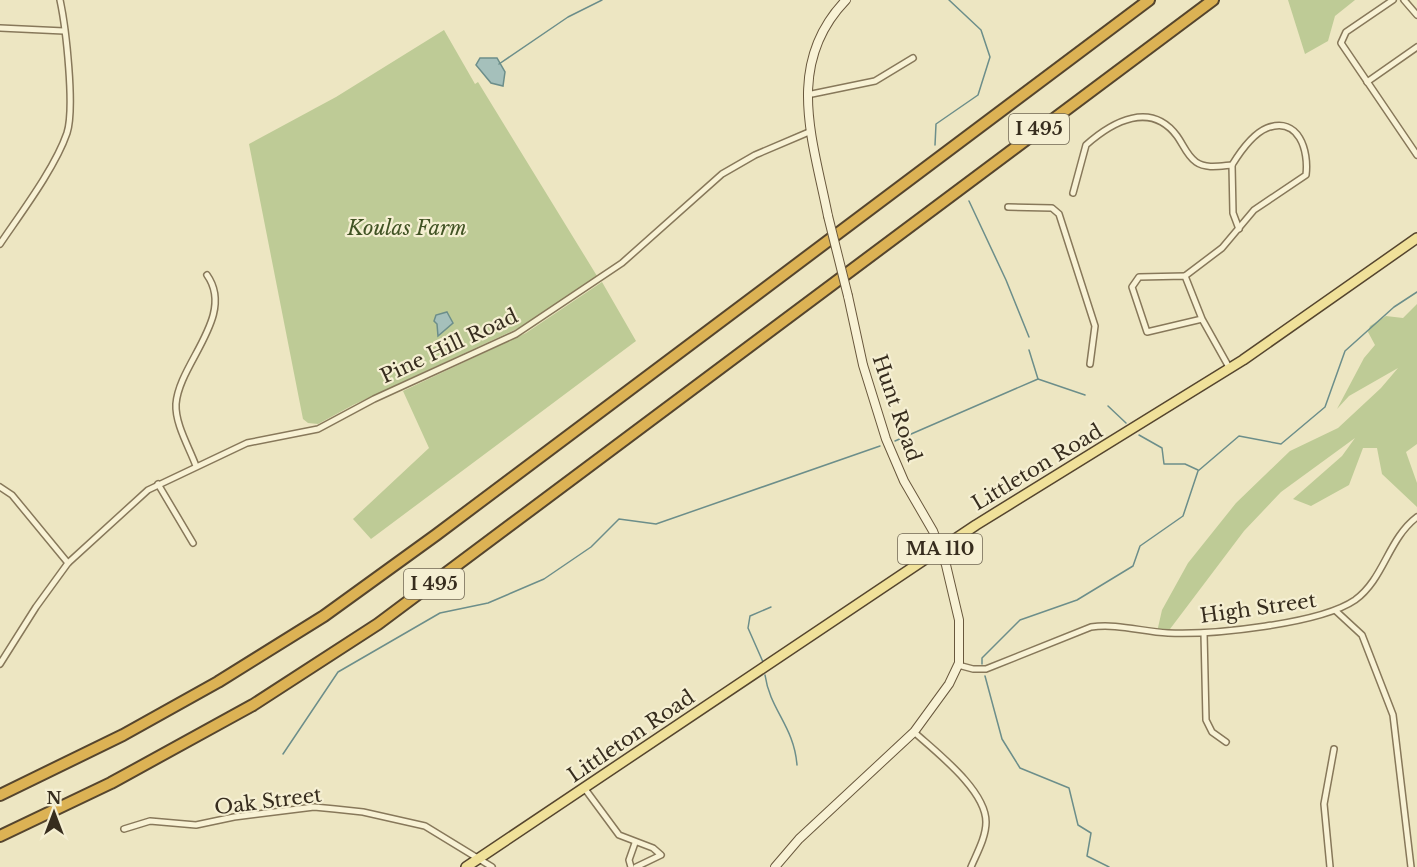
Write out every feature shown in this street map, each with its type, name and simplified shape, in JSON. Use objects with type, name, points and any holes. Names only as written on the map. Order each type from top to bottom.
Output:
[{"type":"highway","name":"I 495","points":[[0,795],[172,709],[324,616],[446,528],[1149,0]]},
{"type":"highway","name":"I 495","points":[[0,836],[111,783],[253,705],[378,624],[1213,0]]},
{"type":"main road","name":"Littleton Road","points":[[466,867],[941,549],[1230,369],[1417,237]]},
{"type":"street","points":[[0,244],[59,153],[68,131],[70,106],[60,0]]},
{"type":"street","points":[[809,132],[807,95],[813,60],[823,30],[846,0]]},
{"type":"street","points":[[1393,0],[1342,37],[1342,45],[1417,155]]},
{"type":"street","points":[[1404,0],[1417,15]]},
{"type":"street","points":[[0,28],[64,31]]},
{"type":"street","points":[[1367,82],[1417,47]]},
{"type":"street","points":[[807,95],[875,81],[913,58]]},
{"type":"street","points":[[1074,192],[1086,145],[1112,127],[1139,116],[1150,115],[1167,125],[1195,162],[1206,166],[1232,165]]},
{"type":"street","points":[[1202,319],[1147,332],[1132,287],[1139,277],[1185,276],[1222,248],[1239,230],[1254,210],[1306,175],[1308,160],[1302,141],[1287,127],[1268,128],[1242,150],[1232,165],[1233,213],[1239,230]]},
{"type":"street","name":"Hunt Road","points":[[775,867],[799,839],[914,732],[949,684],[958,665],[961,641],[959,620],[941,549],[904,482],[886,439],[868,385],[809,132]]},
{"type":"street","name":"Pine Hill Road","points":[[0,664],[36,607],[68,563],[133,501],[158,484],[257,439],[292,436],[318,429],[374,399],[516,334],[627,260],[722,174],[755,155],[809,132]]},
{"type":"street","points":[[1008,207],[1052,208],[1059,214],[1095,327],[1090,364]]},
{"type":"street","points":[[196,466],[178,419],[176,404],[181,385],[213,312],[214,292],[207,274]]},
{"type":"street","points":[[1185,276],[1202,319],[1230,369]]},
{"type":"street","points":[[158,484],[193,543]]},
{"type":"street","points":[[0,487],[12,495],[68,563]]},
{"type":"street","name":"High Street","points":[[958,665],[973,669],[986,669],[1091,627],[1106,625],[1167,633],[1204,633],[1259,627],[1336,611],[1354,601],[1369,587],[1396,538],[1417,517]]},
{"type":"street","points":[[1336,611],[1362,635],[1393,715],[1411,867]]},
{"type":"street","points":[[1204,633],[1206,720],[1212,732],[1226,742]]},
{"type":"street","points":[[914,732],[952,767],[982,805],[986,820],[985,833],[971,867]]},
{"type":"street","points":[[1330,867],[1324,804],[1334,749]]},
{"type":"street","points":[[585,789],[619,835],[653,848],[662,855],[636,867]]},
{"type":"street","name":"Oak Street","points":[[124,829],[150,821],[182,825],[209,824],[234,817],[314,807],[363,812],[425,826],[492,867]]},
{"type":"street","points":[[631,867],[628,860],[636,843]]},
{"type":"green space","points":[[1288,0],[1355,0],[1335,16],[1328,41],[1305,54]]},
{"type":"green space","name":"Koulas Farm","points":[[444,30],[475,84],[478,82],[597,276],[521,327],[353,405],[318,424],[308,423],[303,419],[249,144],[336,97]]},
{"type":"green space","points":[[602,282],[636,341],[371,539],[353,519],[429,448],[403,391],[526,333]]},
{"type":"green space","points":[[1417,304],[1417,444],[1406,452],[1417,483],[1417,507],[1382,474],[1377,448],[1363,448],[1349,485],[1311,506],[1293,499],[1342,456],[1355,438],[1281,492],[1244,531],[1167,633],[1157,632],[1162,610],[1188,563],[1236,503],[1290,451],[1338,428],[1381,388],[1398,368],[1349,396],[1337,409],[1364,358],[1375,345],[1368,332],[1370,326],[1386,316],[1403,318]]},
{"type":"water","points":[[480,58],[497,58],[505,72],[503,86],[491,83],[476,65]]},
{"type":"water","points":[[447,312],[453,323],[438,336],[437,324],[434,321],[436,315]]},
{"type":"waterway","points":[[499,64],[568,17],[602,0]]},
{"type":"waterway","points":[[935,145],[936,124],[978,95],[990,57],[981,30],[949,0]]},
{"type":"waterway","points":[[969,201],[1006,280],[1029,337]]},
{"type":"waterway","points":[[982,664],[982,658],[1020,620],[1077,600],[1133,566],[1140,546],[1183,516],[1198,471],[1239,436],[1281,444],[1325,407],[1345,351],[1394,307],[1417,292]]},
{"type":"waterway","points":[[1029,350],[1038,379],[1085,395]]},
{"type":"waterway","points":[[895,441],[1038,379]]},
{"type":"waterway","points":[[1108,406],[1126,423]]},
{"type":"waterway","points":[[1139,435],[1162,448],[1164,464],[1185,464],[1198,470]]},
{"type":"waterway","points":[[283,754],[338,672],[440,613],[488,603],[544,579],[591,547],[619,519],[656,524],[880,446]]},
{"type":"waterway","points":[[763,662],[748,628],[750,616],[771,607]]},
{"type":"waterway","points":[[765,675],[772,698],[791,739],[797,765]]},
{"type":"waterway","points":[[985,676],[1002,739],[1020,768],[1069,788],[1078,825],[1091,833],[1087,856],[1109,867]]}]
